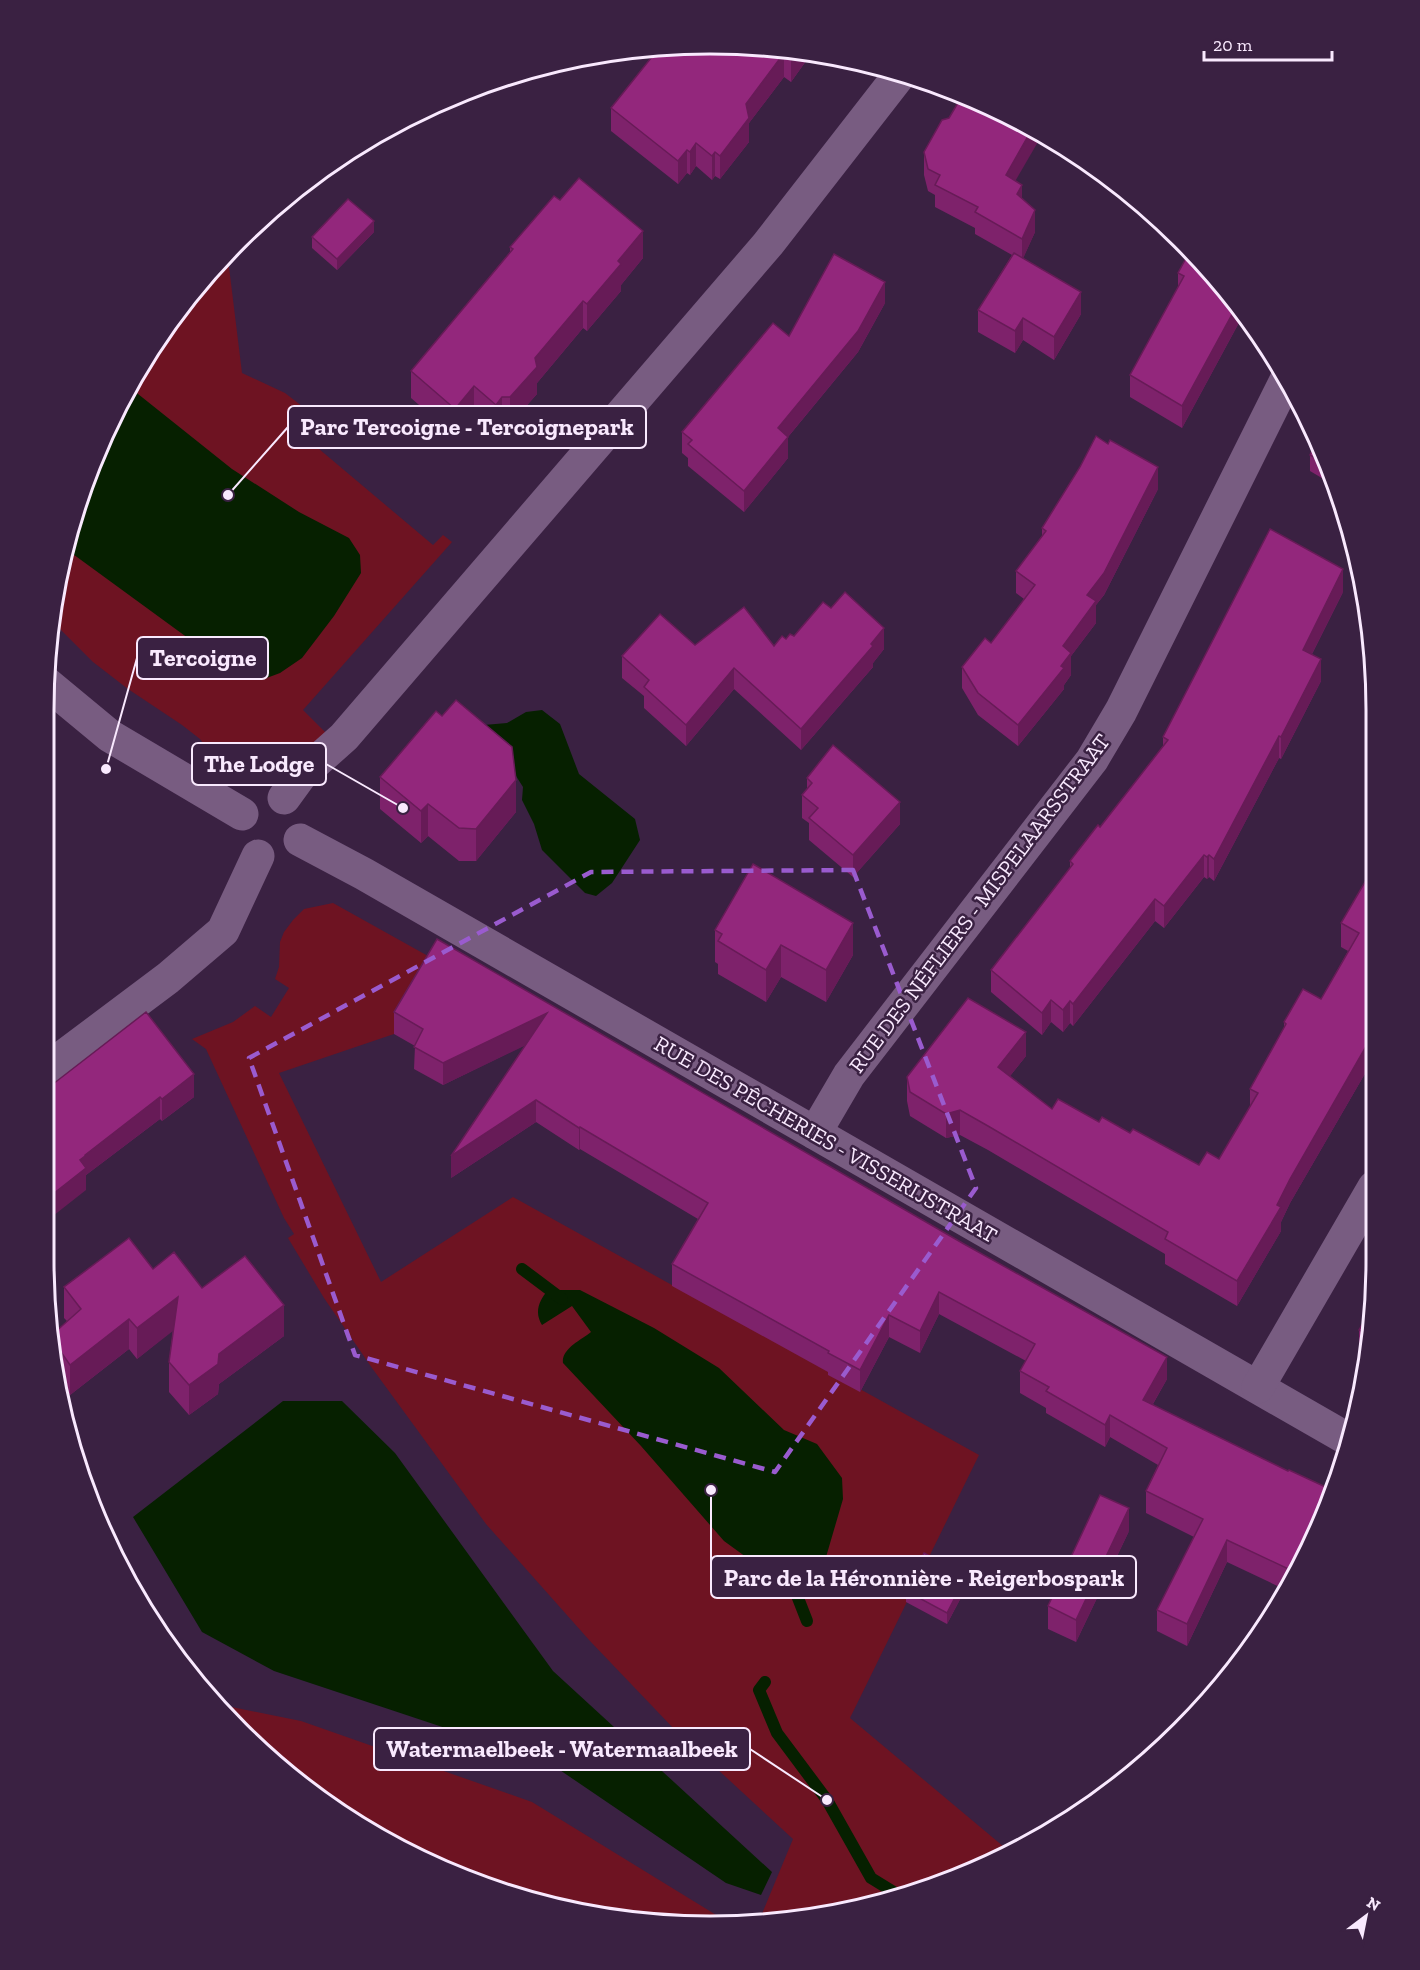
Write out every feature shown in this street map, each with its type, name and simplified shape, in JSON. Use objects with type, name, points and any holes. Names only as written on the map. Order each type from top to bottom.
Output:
[{"type":"street","points":[[284,798],[300,776],[344,737],[753,262],[895,81]]},
{"type":"street","name":"RUE DES NÉFLIERS - MISPELAARSSTRAAT","points":[[815,1133],[849,1076],[1092,760],[1121,711],[1282,390]]},
{"type":"street","points":[[54,690],[110,736],[242,814]]},
{"type":"street","points":[[268,796],[284,798],[297,809],[302,824],[300,840],[290,853],[274,858],[258,856],[246,846],[240,830],[242,814],[253,802],[268,796]]},
{"type":"street","name":"RUE DES PÊCHERIES - VISSERIJSTRAAT","points":[[300,840],[364,874],[1342,1436]]},
{"type":"street","points":[[54,1064],[168,978],[223,931],[258,856]]},
{"type":"street","points":[[1258,1387],[1366,1201]]},
{"type":"highlighted area","points":[[853,870],[976,1188],[775,1472],[355,1355],[249,1058],[591,872]]},
{"type":"shaded area","points":[[228,266],[242,373],[285,393],[320,420],[306,438],[433,545],[443,535],[452,542],[303,710],[327,734],[309,751],[285,765],[242,770],[244,764],[206,747],[200,739],[182,725],[128,689],[93,662],[59,628],[76,540],[89,499],[104,459],[142,382],[190,311]]},
{"type":"shaded area","points":[[136,393],[232,469],[299,512],[349,538],[360,555],[361,573],[334,616],[302,658],[280,673],[264,679],[229,668],[73,554],[89,499],[104,459]]},
{"type":"shaded area","points":[[542,710],[560,724],[579,774],[635,819],[640,840],[612,883],[596,896],[585,893],[542,850],[534,824],[522,800],[523,787],[484,725],[507,723],[526,712]]},
{"type":"shaded area","points":[[333,903],[437,961],[394,1034],[279,1073],[381,1282],[513,1197],[979,1455],[850,1718],[1003,1846],[961,1866],[880,1894],[838,1903],[762,1914],[793,1839],[676,1731],[590,1641],[486,1524],[324,1298],[288,1238],[294,1234],[284,1218],[206,1049],[192,1039],[233,1022],[255,1006],[271,1017],[289,988],[275,979],[279,967],[280,942],[284,932],[304,909]]},
{"type":"shaded area","points":[[548,1290],[580,1290],[654,1328],[719,1368],[784,1430],[817,1444],[842,1478],[843,1499],[826,1557],[806,1572],[789,1575],[764,1570],[724,1541],[641,1446],[563,1363],[568,1349],[591,1332],[572,1306],[542,1325],[538,1311],[542,1298]]},
{"type":"shaded area","points":[[283,1401],[342,1401],[395,1453],[553,1671],[772,1872],[761,1895],[726,1883],[548,1762],[274,1671],[202,1632],[133,1517]]},
{"type":"shaded area","points":[[230,1707],[301,1721],[532,1802],[718,1916],[667,1915],[582,1903],[540,1894],[459,1866],[382,1828],[346,1805],[277,1753]]},
{"type":"building","points":[[710,54],[780,58],[746,104],[749,118],[720,156],[715,152],[712,156],[696,143],[690,152],[687,150],[678,161],[611,108],[652,57]]},
{"type":"building","points":[[958,103],[1028,137],[1006,175],[1022,185],[1017,194],[1035,210],[1022,239],[975,212],[978,207],[935,185],[940,175],[928,169],[924,152],[942,120],[949,118]]},
{"type":"building","points":[[579,178],[643,231],[618,261],[621,264],[587,304],[583,301],[535,358],[537,367],[510,397],[502,397],[496,405],[474,386],[455,409],[411,371],[513,249],[510,247],[554,196],[560,200]]},
{"type":"building","points":[[348,199],[374,221],[337,259],[312,237]]},
{"type":"building","points":[[1014,253],[1081,292],[1054,337],[1023,318],[1015,331],[978,310]]},
{"type":"building","points":[[834,254],[885,282],[858,331],[778,428],[788,437],[744,491],[688,444],[692,440],[682,432],[773,323],[789,336]]},
{"type":"building","points":[[1186,259],[1232,314],[1182,406],[1130,375],[1184,276],[1178,273]]},
{"type":"building","points":[[1096,436],[1108,444],[1110,440],[1158,467],[1104,573],[1087,595],[1096,601],[1063,646],[1071,653],[1061,666],[1064,668],[1018,725],[978,693],[962,667],[985,638],[991,643],[1035,585],[1016,571],[1046,531],[1042,528],[1080,467]]},
{"type":"building","points":[[1270,529],[1343,569],[1303,650],[1321,659],[1214,859],[1209,855],[1207,857],[1204,855],[1164,906],[1155,899],[1073,1004],[1070,1001],[1063,1010],[1051,1000],[1042,1013],[991,970],[1073,864],[1070,861],[1098,825],[1100,827],[1168,740],[1163,737]]},
{"type":"building","points":[[845,592],[884,628],[871,644],[873,646],[801,729],[734,668],[686,725],[644,687],[649,680],[622,656],[660,614],[695,645],[744,607],[774,646],[782,636],[786,639],[790,634],[794,636],[823,602],[831,608]]},
{"type":"building","points":[[456,700],[512,747],[516,780],[476,829],[459,828],[428,804],[421,811],[380,777],[436,711],[442,716]]},
{"type":"building","points":[[833,745],[900,802],[853,855],[809,818],[818,808],[802,795],[812,783],[807,778]]},
{"type":"building","points":[[753,864],[853,923],[826,970],[781,945],[766,970],[718,941],[722,934],[715,930]]},
{"type":"building","points":[[1366,880],[1366,1046],[1290,1179],[1277,1205],[1281,1207],[1237,1281],[1165,1239],[1168,1232],[988,1126],[960,1110],[946,1114],[910,1092],[907,1077],[968,998],[1026,1032],[998,1067],[1052,1109],[1058,1099],[1099,1122],[1102,1117],[1130,1133],[1133,1129],[1199,1165],[1207,1152],[1219,1159],[1258,1093],[1250,1089],[1303,989],[1321,999],[1359,933],[1341,923]]},
{"type":"building","points":[[437,939],[964,1244],[1167,1357],[1143,1400],[1325,1487],[1288,1569],[1227,1540],[1187,1624],[1157,1610],[1203,1519],[1146,1491],[1167,1448],[1110,1415],[1105,1425],[1046,1391],[1049,1387],[1020,1371],[1035,1344],[939,1292],[920,1331],[889,1315],[860,1370],[672,1264],[708,1203],[579,1128],[536,1100],[451,1156],[547,1013],[443,1063],[414,1047],[423,1029],[394,1012]]},
{"type":"building","points":[[146,1012],[194,1074],[162,1099],[160,1097],[85,1155],[80,1160],[86,1168],[54,1193],[54,1083]]},
{"type":"building","points":[[129,1238],[153,1269],[174,1252],[202,1288],[245,1256],[284,1305],[219,1354],[218,1364],[189,1385],[169,1362],[178,1297],[137,1328],[129,1319],[70,1365],[61,1352],[58,1329],[81,1309],[64,1287]]},
{"type":"building","points":[[1100,1495],[1129,1508],[1076,1620],[1048,1606]]},
{"type":"building","points":[[924,1553],[966,1576],[947,1613],[906,1591]]},
{"type":"waterway","points":[[522,1269],[562,1299]]},
{"type":"waterway","points":[[780,1562],[789,1575],[807,1621]]},
{"type":"waterway","points":[[765,1682],[759,1690],[777,1733],[827,1800],[871,1878],[891,1890]]},
{"type":"place","name":"Parc Tercoigne - Tercoignepark","points":[[228,495]]},
{"type":"place","name":"Tercoigne","points":[[106,769]]},
{"type":"place","name":"The Lodge","points":[[403,808]]},
{"type":"place","name":"Parc de la Héronnière - Reigerbospark","points":[[711,1490]]},
{"type":"place","name":"Watermaelbeek - Watermaalbeek","points":[[827,1800]]}]
